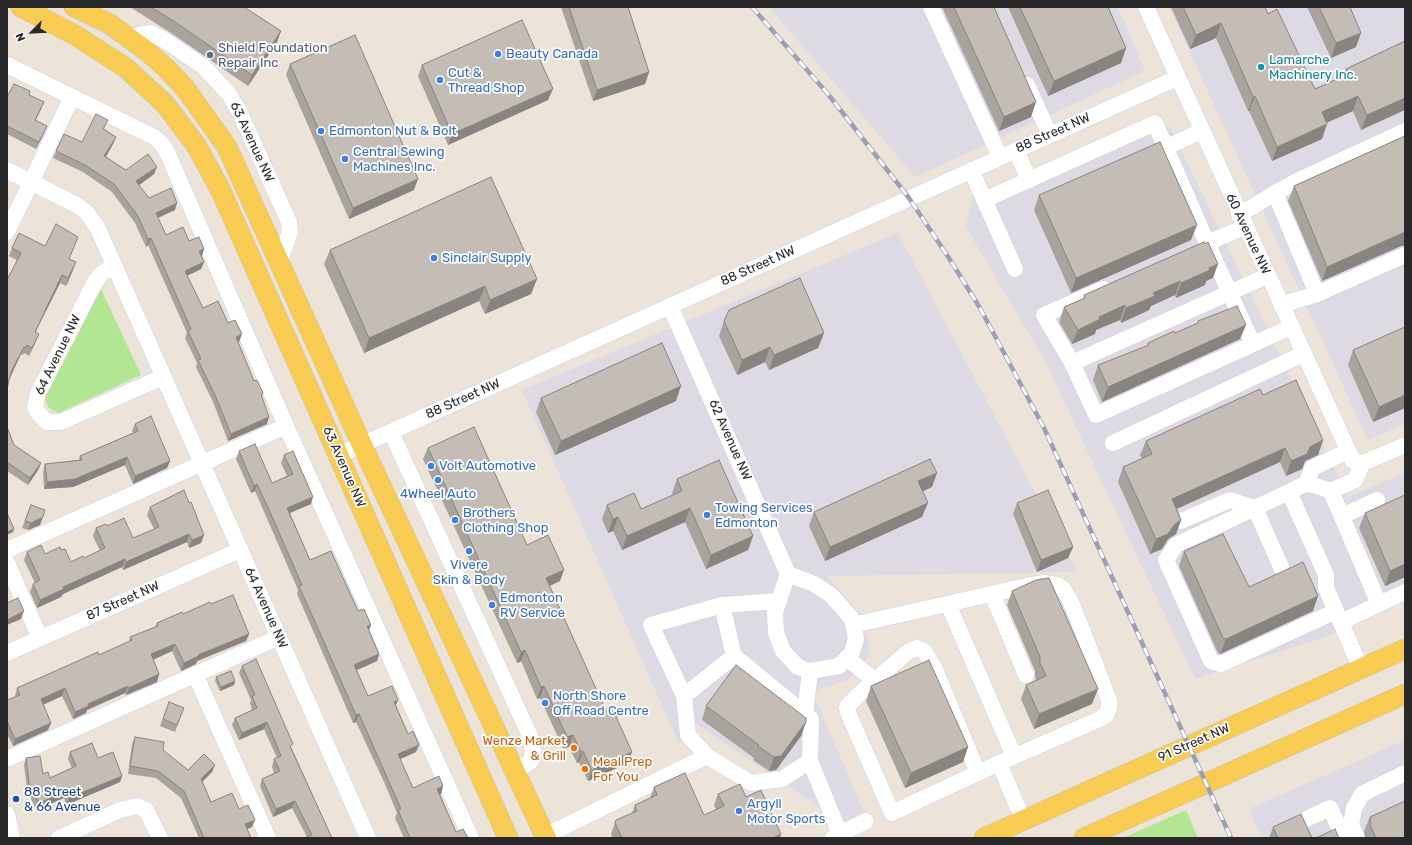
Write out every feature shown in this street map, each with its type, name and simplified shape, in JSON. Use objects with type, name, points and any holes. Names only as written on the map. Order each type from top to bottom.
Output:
[{"type":"main road","name":"63 Avenue NW","points":[[21,7],[75,35],[109,56],[145,84],[182,124],[208,165],[339,455],[508,838]]},
{"type":"main road","points":[[74,7],[107,23]]},
{"type":"main road","points":[[92,7],[107,23]]},
{"type":"main road","name":"63 Avenue NW","points":[[107,23],[128,37],[167,69],[185,88],[228,147],[362,445],[545,837]]},
{"type":"main road","name":"91 Street NW","points":[[984,838],[1405,649]]},
{"type":"main road","points":[[1084,838],[1405,694]]},
{"type":"street","points":[[931,7],[1000,157]]},
{"type":"street","name":"60 Avenue NW","points":[[1146,7],[1303,354],[1355,458]]},
{"type":"street","name":"63 Avenue NW","points":[[128,37],[150,33],[166,41],[204,67],[222,84],[240,114],[289,222],[290,232],[280,260]]},
{"type":"street","points":[[7,65],[154,137],[161,143],[471,838]]},
{"type":"street","points":[[1021,73],[1050,135]]},
{"type":"street","name":"88 Street NW","points":[[339,455],[1177,78]]},
{"type":"street","points":[[7,232],[72,97]]},
{"type":"street","points":[[984,200],[1155,123],[1200,246],[1230,293],[1253,344]]},
{"type":"street","points":[[1165,148],[1201,131]]},
{"type":"street","points":[[1200,246],[1242,221],[1275,194],[1297,181],[1405,131]]},
{"type":"street","points":[[1016,150],[1029,180]]},
{"type":"street","name":"64 Avenue NW","points":[[7,170],[71,201],[83,209],[98,228],[201,464],[368,838]]},
{"type":"street","points":[[971,170],[1015,269]]},
{"type":"street","points":[[1275,194],[1317,294]]},
{"type":"street","points":[[1281,305],[1317,294],[1405,255]]},
{"type":"street","name":"64 Avenue NW","points":[[114,266],[102,273],[95,282],[38,393],[35,407],[38,413],[47,422],[60,422],[164,377]]},
{"type":"street","points":[[1072,363],[1268,276]]},
{"type":"street","points":[[1115,284],[1044,315],[1072,363],[1096,414],[1291,327]]},
{"type":"street","name":"62 Avenue NW","points":[[670,306],[788,574]]},
{"type":"street","points":[[1112,443],[1303,354]]},
{"type":"street","points":[[7,550],[286,426]]},
{"type":"street","points":[[391,432],[530,736],[534,751],[531,761],[514,770]]},
{"type":"street","points":[[1405,445],[1312,468],[1307,483],[1255,508],[1221,532],[1176,545],[1166,560],[1211,661],[1221,664],[1338,616],[1379,604],[1405,592]]},
{"type":"street","points":[[1307,483],[1331,491],[1355,480],[1355,458]]},
{"type":"street","points":[[1331,491],[1379,604]]},
{"type":"street","points":[[1289,492],[1326,575],[1326,588],[1361,669]]},
{"type":"street","points":[[1181,521],[1230,500],[1255,508],[1281,567]]},
{"type":"street","points":[[1342,516],[1377,500]]},
{"type":"street","name":"87 Street NW","points":[[7,653],[240,550]]},
{"type":"street","points":[[7,562],[40,638]]},
{"type":"street","points":[[788,574],[814,584],[830,595],[852,619],[856,638],[852,653],[838,666],[810,671],[798,667],[783,651],[776,633],[775,612],[779,601],[788,574]]},
{"type":"street","points":[[853,625],[992,594],[1045,584],[1057,585],[1063,589],[1070,600],[1109,700],[1109,708],[1106,715],[1100,719],[1014,756],[978,773],[892,813],[849,715],[847,707],[909,651],[917,648],[924,651],[934,667],[978,773]]},
{"type":"street","points":[[992,594],[1026,675]]},
{"type":"street","points":[[779,601],[722,605],[651,625],[684,696],[688,735],[707,756],[751,783],[782,779],[810,761]]},
{"type":"street","points":[[948,604],[1014,756]]},
{"type":"street","points":[[722,605],[734,656],[811,719],[810,761],[838,837],[866,822]]},
{"type":"street","points":[[7,758],[279,637]]},
{"type":"street","points":[[684,696],[734,656]]},
{"type":"street","points":[[847,658],[875,681]]},
{"type":"street","points":[[805,714],[810,671]]},
{"type":"street","points":[[195,674],[268,838]]},
{"type":"street","points":[[545,837],[707,756]]},
{"type":"street","points":[[999,763],[1023,820]]},
{"type":"street","points":[[1357,838],[1351,825],[1354,808],[1362,794],[1405,773]]},
{"type":"street","points":[[59,838],[120,810],[137,806],[146,810],[160,838]]},
{"type":"street","points":[[1302,821],[1330,808],[1344,838]]},
{"type":"street","points":[[7,814],[12,838]]},
{"type":"shaded area","points":[[769,7],[1118,7],[1145,71],[915,177]]},
{"type":"shaded area","points":[[1169,7],[1405,7],[1405,424],[1368,440]]},
{"type":"shaded area","points":[[1149,122],[1170,127],[1348,497],[1405,473],[1405,602],[1323,638],[1195,679],[1044,359],[966,227],[973,195]]},
{"type":"shaded area","points":[[898,233],[1077,572],[827,576],[860,614],[871,653],[848,680],[812,691],[870,826],[853,830],[692,721],[679,744],[522,390]]},
{"type":"shaded area","points":[[1405,740],[1405,838],[1261,838],[1249,809]]},
{"type":"green space","points":[[101,289],[141,375],[58,413],[48,407],[45,397]]},
{"type":"green space","points":[[1186,810],[1198,838],[1123,838]]},
{"type":"building","points":[[151,7],[244,7],[281,31],[252,75]]},
{"type":"building","points":[[569,7],[628,7],[649,72],[597,90]]},
{"type":"building","points":[[954,7],[994,7],[1036,102],[1004,117]]},
{"type":"building","points":[[1020,7],[1108,7],[1126,48],[1054,81]]},
{"type":"building","points":[[1183,7],[1265,7],[1268,14],[1277,9],[1315,89],[1348,74],[1346,69],[1405,41],[1405,98],[1367,115],[1358,96],[1322,112],[1327,124],[1277,147],[1255,96],[1253,97],[1221,23],[1196,35]]},
{"type":"building","points":[[1319,7],[1350,7],[1361,33],[1336,43]]},
{"type":"building","points":[[522,20],[553,89],[452,134],[422,65]]},
{"type":"building","points":[[355,35],[418,179],[353,208],[290,64]]},
{"type":"building","points":[[14,84],[30,91],[29,95],[44,102],[35,120],[47,126],[39,142],[7,126],[7,97]]},
{"type":"building","points":[[96,114],[108,120],[103,129],[116,137],[104,156],[126,170],[148,154],[157,167],[136,181],[149,198],[171,188],[177,203],[156,213],[166,235],[183,227],[189,241],[199,237],[204,249],[199,251],[204,262],[185,271],[203,308],[218,301],[228,323],[235,320],[242,334],[236,337],[254,381],[257,380],[263,393],[261,394],[269,417],[231,434],[215,395],[198,360],[201,359],[188,331],[191,329],[151,238],[148,239],[138,216],[114,184],[85,165],[56,151],[64,134],[82,142]]},
{"type":"building","points":[[1405,136],[1405,232],[1327,267],[1294,186]]},
{"type":"building","points":[[1160,142],[1197,225],[1076,278],[1039,195]]},
{"type":"building","points":[[491,177],[537,279],[490,300],[485,286],[369,338],[330,250]]},
{"type":"building","points":[[56,224],[78,237],[69,259],[76,262],[68,278],[62,275],[35,332],[39,334],[32,348],[27,345],[26,348],[24,347],[11,372],[7,389],[7,280],[21,253],[12,248],[19,233],[45,246]]},
{"type":"building","points":[[1204,242],[1205,244],[1208,242],[1218,264],[1209,268],[1210,270],[1181,283],[1180,281],[1153,293],[1155,296],[1126,308],[1125,305],[1099,317],[1100,319],[1078,330],[1064,307],[1085,298],[1084,295]]},
{"type":"building","points":[[800,278],[824,333],[774,355],[770,347],[742,360],[724,321],[729,310]]},
{"type":"building","points":[[1237,306],[1246,325],[1108,387],[1098,365],[1149,345],[1148,343],[1174,331],[1175,333],[1198,323],[1198,321]]},
{"type":"building","points":[[1405,327],[1405,395],[1379,407],[1353,350]]},
{"type":"building","points":[[662,343],[681,386],[561,441],[541,398]]},
{"type":"building","points":[[1296,380],[1323,440],[1310,447],[1307,454],[1291,461],[1285,448],[1172,499],[1181,520],[1174,525],[1168,534],[1156,539],[1123,467],[1152,454],[1146,441],[1260,389],[1263,395]]},
{"type":"building","points":[[151,416],[170,461],[135,476],[127,457],[75,479],[47,482],[45,464],[82,460],[80,456],[138,431],[135,424]]},
{"type":"building","points":[[7,427],[14,445],[41,463],[30,478],[7,462]]},
{"type":"building","points":[[474,427],[527,545],[548,535],[564,570],[546,578],[607,713],[613,710],[632,752],[592,770],[573,735],[567,737],[544,686],[541,687],[525,650],[521,652],[428,448]]},
{"type":"building","points":[[255,444],[272,483],[293,474],[284,455],[293,451],[313,497],[287,508],[310,560],[331,551],[358,611],[364,609],[371,625],[367,626],[379,654],[354,665],[368,696],[392,686],[398,700],[394,702],[408,734],[413,731],[419,745],[398,754],[413,788],[439,776],[443,786],[437,789],[456,832],[463,829],[468,838],[410,838],[398,810],[401,809],[359,714],[356,715],[299,586],[302,585],[270,512],[257,484],[254,486],[239,451]]},
{"type":"building","points":[[930,459],[937,473],[918,481],[928,503],[830,547],[814,512]]},
{"type":"building","points":[[719,460],[753,536],[711,555],[690,508],[627,536],[618,517],[613,519],[607,505],[634,493],[641,509],[682,491],[677,479]]},
{"type":"building","points":[[184,490],[189,503],[191,502],[204,535],[192,540],[189,534],[126,562],[125,559],[63,587],[64,589],[40,600],[33,584],[40,580],[27,552],[41,545],[45,554],[60,547],[61,550],[65,549],[71,562],[83,556],[84,558],[105,548],[96,528],[106,524],[107,526],[124,518],[133,538],[159,527],[150,507]]},
{"type":"building","points":[[1048,490],[1073,547],[1041,560],[1017,503]]},
{"type":"building","points":[[1405,495],[1405,564],[1390,571],[1365,513]]},
{"type":"building","points":[[31,505],[45,510],[43,517],[31,523],[25,521]]},
{"type":"building","points":[[7,513],[14,529],[7,532]]},
{"type":"building","points":[[1223,534],[1249,587],[1303,562],[1318,596],[1226,639],[1223,638],[1184,551]]},
{"type":"building","points":[[1049,578],[1098,689],[1039,714],[1026,685],[1046,676],[1040,663],[1040,657],[1012,591],[1036,580]]},
{"type":"building","points":[[233,595],[249,634],[198,655],[199,656],[184,663],[175,644],[151,654],[159,674],[129,688],[128,686],[88,704],[89,706],[75,712],[65,688],[41,699],[51,723],[15,739],[7,721],[7,700],[20,695],[17,688],[98,652],[99,655],[132,640],[130,637],[158,626],[157,623],[182,612],[183,614],[210,602],[211,604]]},
{"type":"building","points":[[18,598],[24,611],[7,620],[7,603]]},
{"type":"building","points":[[256,659],[293,744],[290,746],[332,838],[304,838],[312,835],[295,801],[276,809],[262,779],[280,771],[274,759],[281,756],[267,722],[242,733],[235,718],[257,708],[252,696],[255,695],[242,666]]},
{"type":"building","points":[[929,660],[968,747],[911,773],[871,686]]},
{"type":"building","points":[[736,665],[806,718],[806,722],[781,756],[774,757],[706,706]]},
{"type":"building","points":[[231,671],[235,681],[221,687],[216,677]]},
{"type":"building","points":[[169,702],[184,708],[177,725],[163,719]]},
{"type":"building","points":[[135,737],[164,742],[163,750],[188,770],[204,754],[215,765],[201,779],[211,802],[232,793],[239,809],[248,805],[255,820],[245,824],[251,838],[204,838],[184,791],[158,771],[130,766]]},
{"type":"building","points":[[92,743],[98,758],[113,752],[122,776],[69,798],[66,791],[39,803],[29,782],[26,758],[40,756],[43,774],[48,772],[50,778],[76,766],[70,752]]},
{"type":"building","name":"Argyll Motor Sports","points":[[685,773],[704,815],[724,806],[718,794],[740,784],[746,797],[761,790],[781,834],[773,838],[622,838],[615,823],[616,820],[637,811],[635,805],[657,795],[654,787]]},
{"type":"building","points":[[1405,801],[1405,838],[1376,838],[1371,827],[1370,817]]},
{"type":"building","points":[[1301,814],[1312,838],[1278,838],[1273,827]]},
{"type":"building","points":[[1335,829],[1339,838],[1316,838]]},
{"type":"railway","points":[[752,7],[828,94],[909,198],[980,308],[1044,428],[1231,838]]},
{"type":"place","name":"Beauty Canada","points":[[498,54]]},
{"type":"place","name":"Shield Foundation Repair Inc","points":[[210,55]]},
{"type":"place","name":"Lamarche Machinery Inc.","points":[[1261,67]]},
{"type":"place","name":"Cut & Thread Shop","points":[[440,80]]},
{"type":"place","name":"Edmonton Nut & Bolt","points":[[321,131]]},
{"type":"place","name":"Central Sewing Machines Inc.","points":[[345,159]]},
{"type":"place","name":"Sinclair Supply","points":[[434,258]]},
{"type":"place","name":"Volt Automotive","points":[[431,466]]},
{"type":"place","name":"4Wheel Auto","points":[[438,480]]},
{"type":"place","name":"Towing Services Edmonton","points":[[707,515]]},
{"type":"place","name":"Brothers Clothing Shop","points":[[455,520]]},
{"type":"place","name":"Vivere Skin & Body","points":[[469,551]]},
{"type":"place","name":"Edmonton RV Service","points":[[492,605]]},
{"type":"place","name":"North Shore Off Road Centre","points":[[545,703]]},
{"type":"place","name":"Wenze Market & Grill","points":[[574,748]]},
{"type":"place","name":"Meal Prep For You","points":[[585,769]]},
{"type":"place","name":"88 Street & 66 Avenue","points":[[16,799]]},
{"type":"place","name":"Argyll Motor Sports","points":[[739,811]]}]
